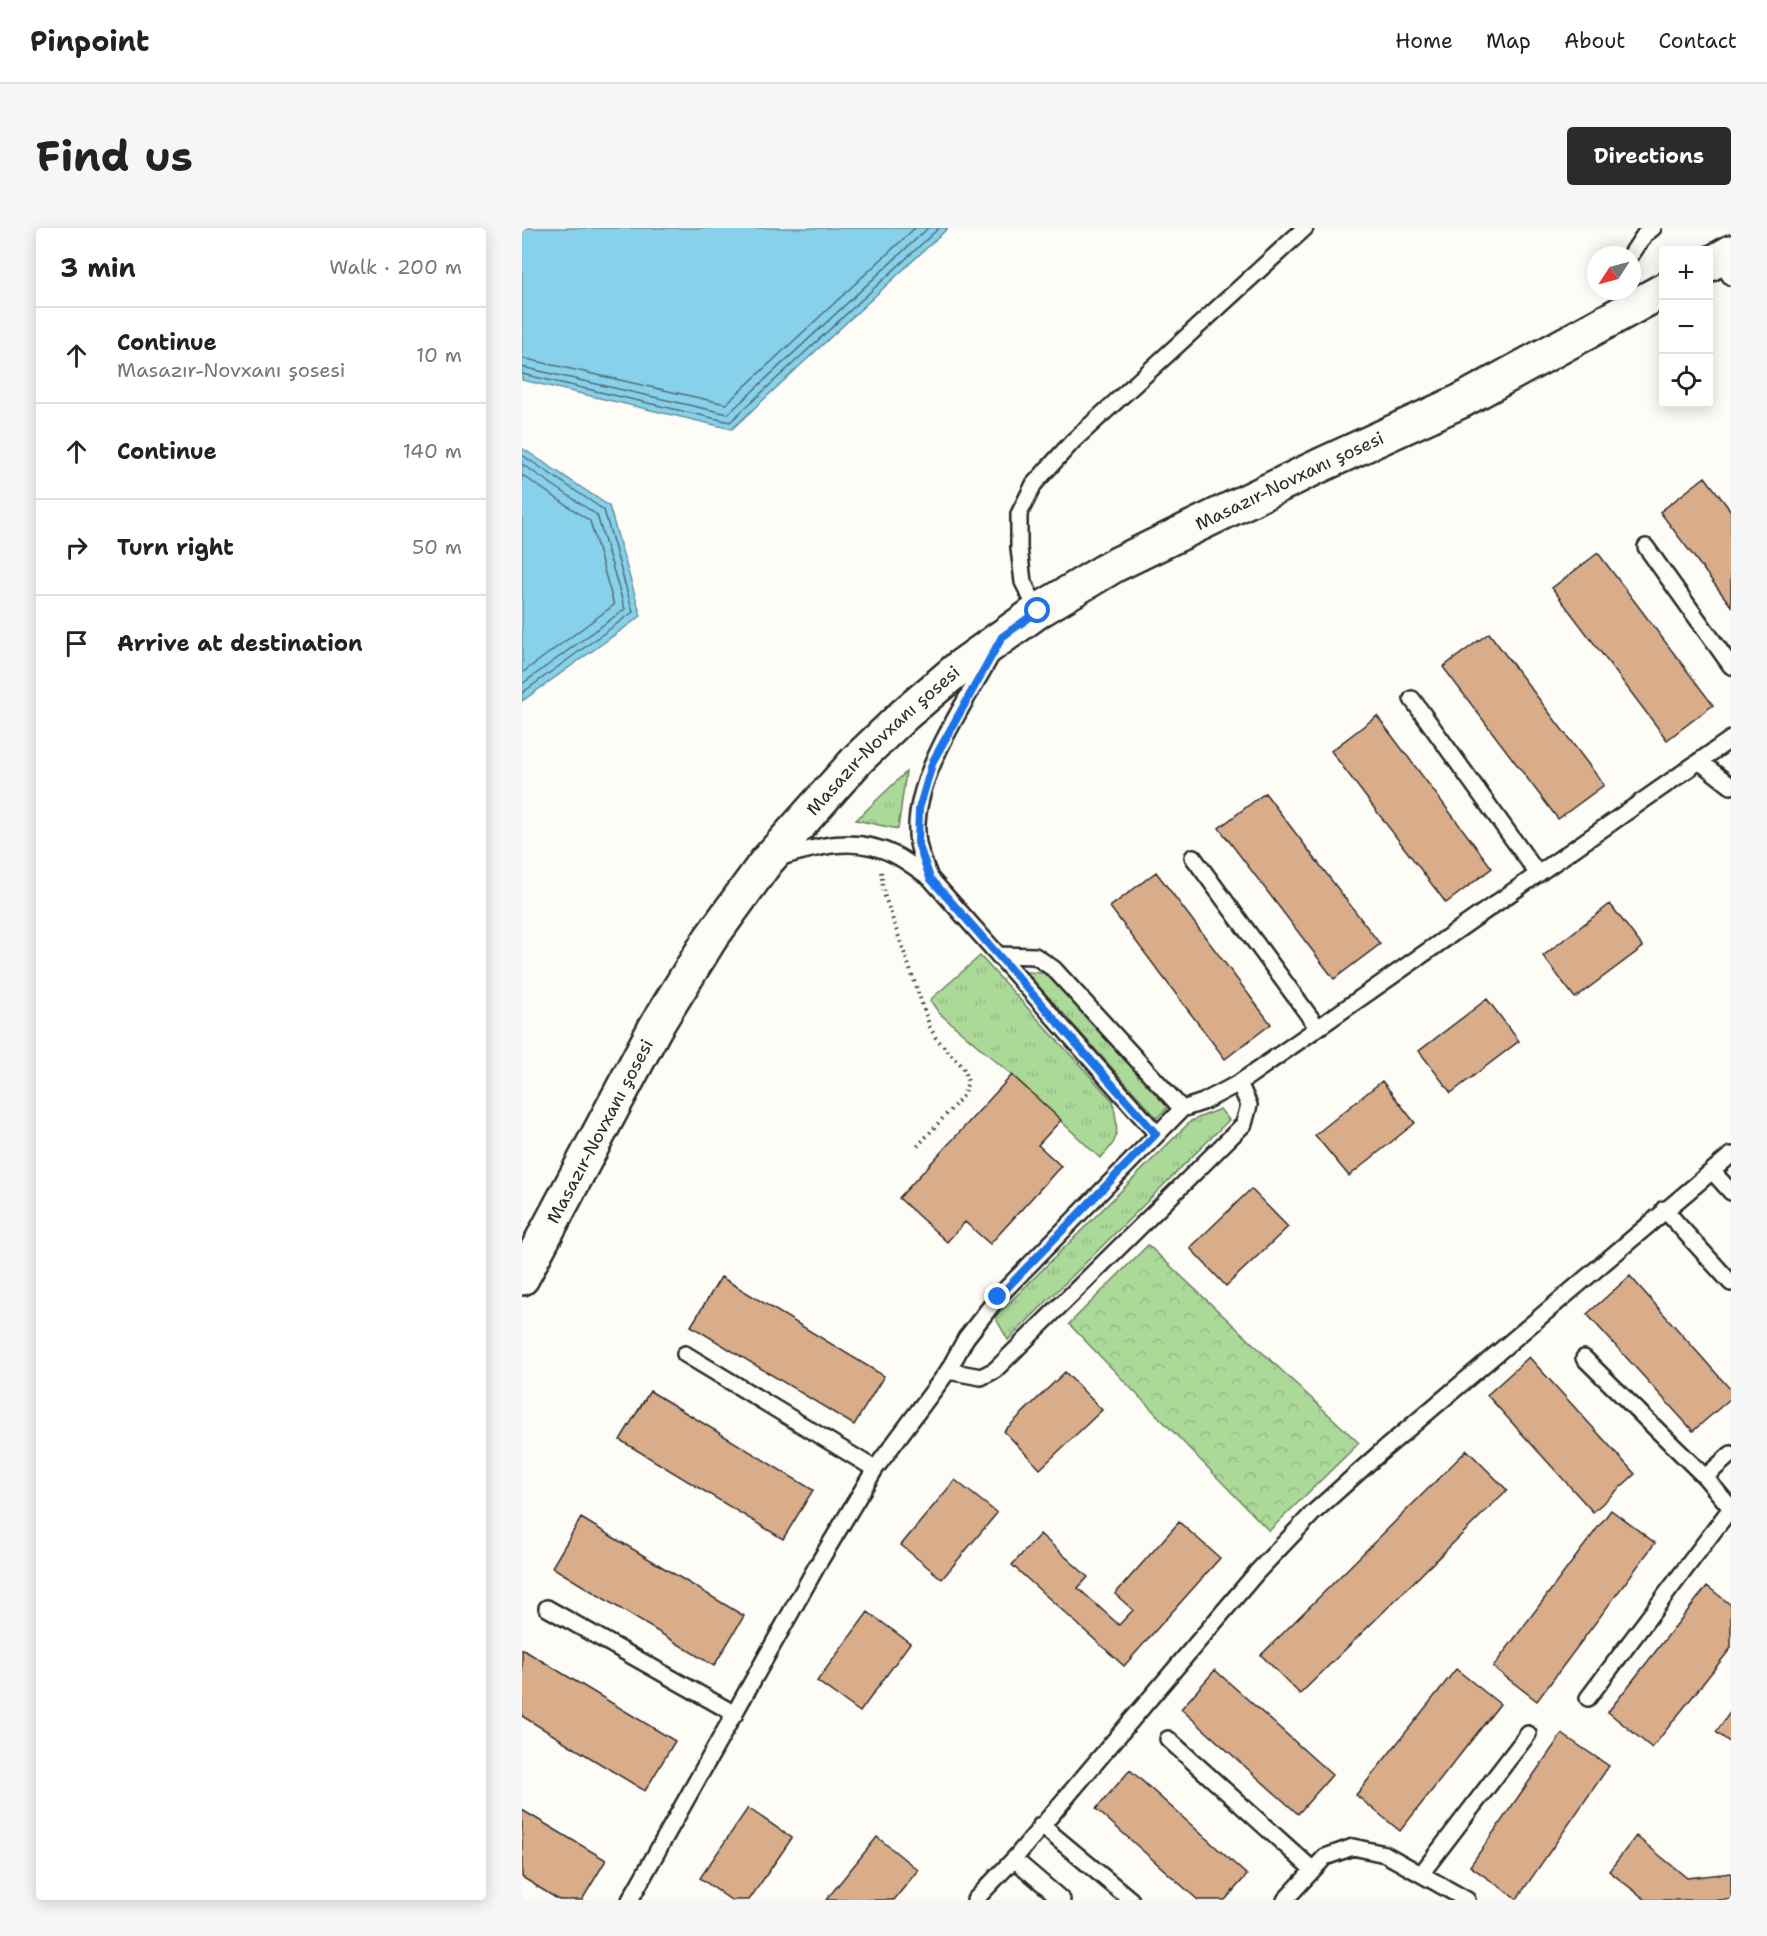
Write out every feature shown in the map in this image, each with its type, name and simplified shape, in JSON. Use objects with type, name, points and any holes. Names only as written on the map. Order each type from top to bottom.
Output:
[{"type":"main road","name":"Masazır-Novxanı şosesi","points":[[522,1278],[655,1028],[710,939],[766,862],[858,759],[904,715],[960,667],[1038,611],[1113,566],[1319,466],[1461,401],[1624,302],[1659,292]]},
{"type":"lane","points":[[1038,611],[1023,582],[1019,548],[1019,514],[1034,484],[1073,441],[1305,228]]},
{"type":"lane","points":[[1637,246],[1653,228]]},
{"type":"lane","points":[[1646,547],[1731,666]]},
{"type":"lane","points":[[930,878],[918,843],[919,809],[933,761],[1002,637]]},
{"type":"lane","points":[[1412,699],[1538,874]]},
{"type":"lane","points":[[630,1900],[818,1564],[875,1469],[948,1371],[966,1338],[998,1297],[1182,1109],[1203,1102],[1239,1083],[1731,739]]},
{"type":"lane","points":[[1699,761],[1731,786]]},
{"type":"lane","points":[[766,862],[820,845],[860,844],[894,855],[930,878],[1156,1134]]},
{"type":"lane","points":[[1193,857],[1318,1028]]},
{"type":"lane","points":[[998,955],[1035,956],[1054,969],[1182,1109]]},
{"type":"lane","points":[[948,1371],[981,1377],[995,1370],[1236,1132],[1244,1124],[1249,1105],[1239,1083]]},
{"type":"lane","points":[[975,1900],[1014,1859],[1257,1572],[1313,1513],[1664,1209],[1713,1172],[1731,1155]]},
{"type":"lane","points":[[1713,1172],[1731,1192]]},
{"type":"lane","points":[[1664,1209],[1731,1283]]},
{"type":"lane","points":[[685,1354],[875,1469]]},
{"type":"lane","points":[[1584,1358],[1705,1477],[1731,1508],[1588,1698]]},
{"type":"lane","points":[[1705,1477],[1731,1454]]},
{"type":"lane","points":[[547,1608],[735,1714]]},
{"type":"lane","points":[[1421,1874],[1528,1734]]},
{"type":"lane","points":[[1168,1739],[1313,1870]]},
{"type":"lane","points":[[1041,1825],[1131,1900]]},
{"type":"lane","points":[[1285,1900],[1325,1857],[1353,1847],[1385,1854],[1467,1900]]},
{"type":"lane","points":[[1014,1859],[1062,1900]]},
{"type":"path","points":[[881,850],[880,880],[930,1027],[936,1038],[963,1067],[968,1082],[963,1096],[915,1149]]},
{"type":"green space","points":[[906,772],[898,829],[856,820]]},
{"type":"green space","points":[[980,956],[1113,1101],[1117,1132],[1112,1144],[1100,1158],[1012,1075],[939,1013],[930,1000]]},
{"type":"green space","points":[[1026,972],[1046,973],[1168,1107],[1157,1118]]},
{"type":"green space","points":[[1220,1109],[1229,1120],[1008,1340],[995,1317],[1191,1121]]},
{"type":"green space","points":[[1148,1245],[1359,1443],[1269,1531],[1069,1324]]},
{"type":"water","points":[[522,228],[948,228],[732,429],[522,380]]},
{"type":"water","points":[[522,448],[609,506],[641,616],[522,701]]},
{"type":"building","points":[[1705,477],[1731,511],[1731,606],[1660,512]]},
{"type":"building","points":[[1598,553],[1713,705],[1667,740],[1552,588]]},
{"type":"building","points":[[1489,633],[1604,785],[1558,819],[1443,667]]},
{"type":"building","points":[[1377,716],[1492,868],[1446,903],[1331,751]]},
{"type":"building","points":[[1265,793],[1380,944],[1334,979],[1219,828]]},
{"type":"building","points":[[1156,872],[1271,1024],[1225,1059],[1110,907]]},
{"type":"building","points":[[1610,904],[1643,947],[1575,998],[1543,956]]},
{"type":"building","points":[[1487,999],[1519,1041],[1451,1093],[1419,1051]]},
{"type":"building","points":[[1012,1075],[1061,1120],[1038,1145],[1061,1166],[990,1244],[965,1222],[947,1242],[899,1198]]},
{"type":"building","points":[[1382,1081],[1415,1123],[1349,1176],[1315,1135]]},
{"type":"building","points":[[1251,1189],[1288,1227],[1226,1286],[1190,1248]]},
{"type":"building","points":[[1630,1276],[1731,1390],[1731,1398],[1693,1431],[1587,1314]]},
{"type":"building","points":[[721,1277],[884,1376],[854,1425],[691,1326]]},
{"type":"building","points":[[1529,1357],[1635,1474],[1593,1512],[1487,1395]]},
{"type":"building","points":[[1065,1372],[1102,1410],[1040,1469],[1004,1431]]},
{"type":"building","points":[[650,1391],[813,1490],[783,1539],[620,1440]]},
{"type":"building","points":[[1467,1450],[1507,1490],[1300,1694],[1261,1655]]},
{"type":"building","points":[[955,1480],[997,1513],[942,1579],[901,1545]]},
{"type":"building","points":[[1611,1510],[1655,1543],[1537,1701],[1493,1667]]},
{"type":"building","points":[[581,1518],[744,1616],[714,1666],[552,1567]]},
{"type":"building","points":[[1179,1522],[1220,1558],[1124,1666],[1012,1565],[1040,1534],[1088,1577],[1078,1588],[1119,1625],[1133,1610],[1115,1594]]},
{"type":"building","points":[[1707,1586],[1731,1605],[1731,1648],[1652,1748],[1608,1712]]},
{"type":"building","points":[[868,1612],[910,1643],[860,1712],[817,1681]]},
{"type":"building","points":[[522,1649],[675,1741],[645,1791],[522,1716]]},
{"type":"building","points":[[1456,1669],[1500,1704],[1400,1831],[1356,1795]]},
{"type":"building","points":[[1215,1670],[1332,1775],[1298,1814],[1181,1709]]},
{"type":"building","points":[[1731,1711],[1731,1743],[1716,1732]]},
{"type":"building","points":[[1562,1734],[1609,1766],[1517,1899],[1470,1866]]},
{"type":"building","points":[[1130,1770],[1247,1875],[1225,1900],[1198,1900],[1096,1809]]},
{"type":"building","points":[[748,1808],[792,1838],[749,1900],[731,1900],[700,1878]]},
{"type":"building","points":[[522,1810],[606,1860],[582,1900],[559,1900],[522,1877]]},
{"type":"building","points":[[1636,1836],[1687,1878],[1731,1873],[1731,1900],[1646,1900],[1609,1871]]},
{"type":"building","points":[[877,1837],[918,1870],[894,1900],[826,1900]]},
{"type":"route","points":[[998,1297],[1156,1134],[930,878],[918,843],[919,809],[933,761],[1002,637],[1038,611]]}]
